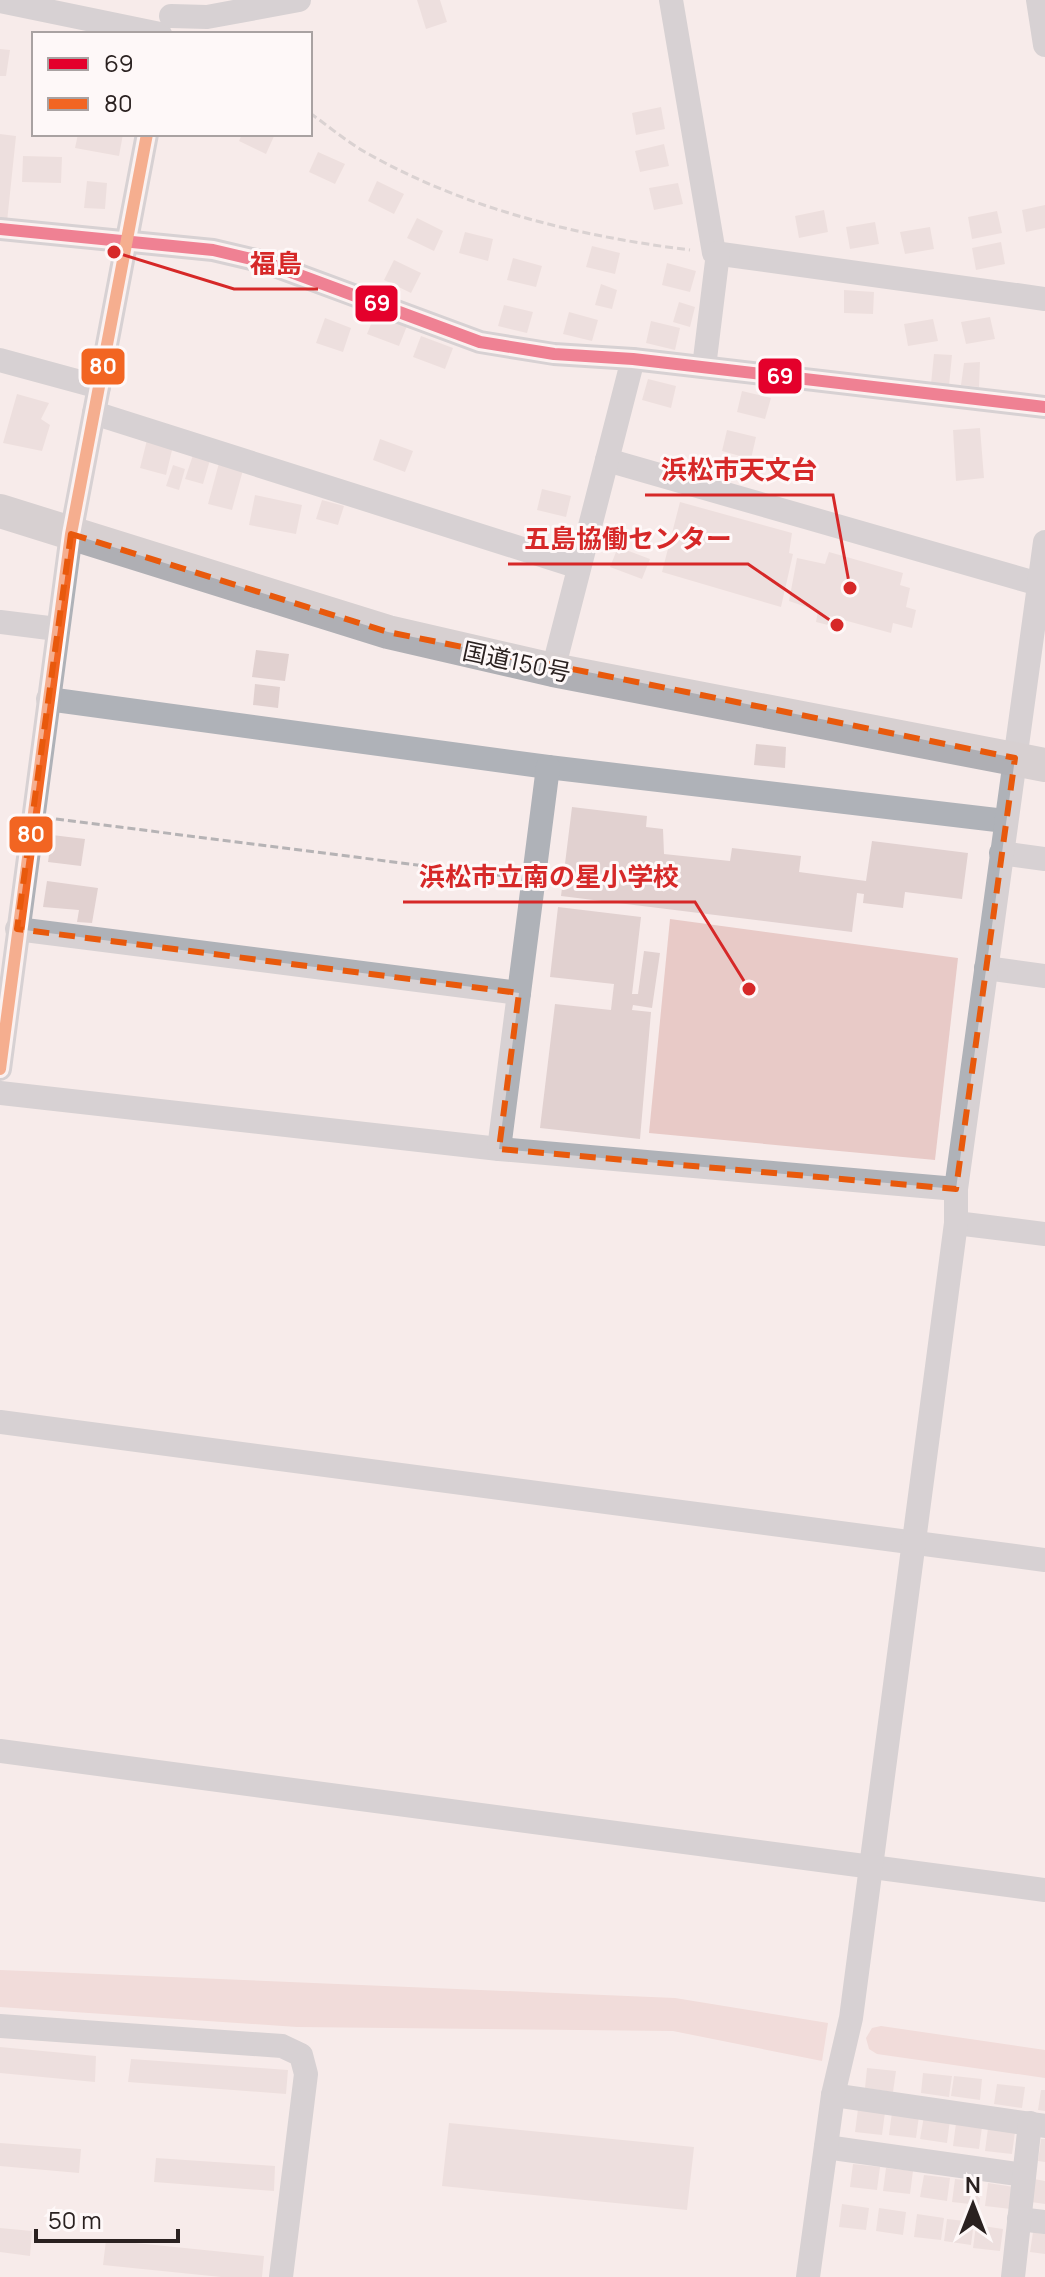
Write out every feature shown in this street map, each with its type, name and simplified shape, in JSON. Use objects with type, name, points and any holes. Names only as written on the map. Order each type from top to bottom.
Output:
[{"type":"highway","name":"国道150号","points":[[0,511],[388,632],[553,670],[1030,762]]},
{"type":"street","points":[[0,1],[168,21],[299,0]]},
{"type":"street","points":[[671,0],[716,253],[704,367]]},
{"type":"street","points":[[1038,0],[1045,45]]},
{"type":"street","points":[[0,1069],[7,953],[17,929],[71,534],[147,136]]},
{"type":"street","points":[[0,229],[213,250],[264,262],[480,342],[554,354],[633,359],[1045,407]]},
{"type":"street","points":[[716,253],[1045,299]]},
{"type":"street","points":[[553,670],[633,359]]},
{"type":"street","points":[[0,360],[99,387]]},
{"type":"street","points":[[94,413],[579,567]]},
{"type":"street","points":[[607,460],[1039,584]]},
{"type":"street","points":[[808,2277],[833,2095],[851,2018],[911,1542],[956,1223],[956,1189],[1005,821],[1030,762],[1039,584],[1045,542]]},
{"type":"street","points":[[0,622],[57,629]]},
{"type":"street","points":[[48,699],[548,767],[1005,821]]},
{"type":"street","points":[[499,1149],[548,767]]},
{"type":"street","points":[[1001,853],[1045,859]]},
{"type":"street","points":[[17,929],[519,993]]},
{"type":"street","points":[[986,968],[1045,976]]},
{"type":"street","points":[[0,1093],[499,1149],[956,1189]]},
{"type":"street","points":[[956,1223],[1045,1234]]},
{"type":"street","points":[[0,1422],[1045,1560]]},
{"type":"street","points":[[0,1751],[1045,1890]]},
{"type":"street","points":[[0,2026],[282,2046],[301,2055],[306,2074],[281,2277]]},
{"type":"street","points":[[833,2095],[1038,2124],[1024,2175],[1013,2277]]},
{"type":"street","points":[[826,2147],[1024,2175]]},
{"type":"street","points":[[1019,2219],[1045,2222]]},
{"type":"path","points":[[312,114],[363,151],[484,206],[584,233],[716,253]]},
{"type":"path","points":[[32,816],[533,880]]},
{"type":"highlighted area","points":[[71,534],[388,632],[1015,758],[956,1189],[499,1149],[519,993],[17,929]]},
{"type":"shaded area","points":[[670,919],[958,958],[935,1160],[649,1133]]},
{"type":"shaded area","points":[[0,1970],[675,1998],[828,2023],[822,2061],[673,2031],[297,2027],[0,2007]]},
{"type":"shaded area","points":[[881,2026],[1045,2050],[1045,2078],[877,2054],[869,2049],[866,2038],[872,2028]]},
{"type":"building","points":[[417,0],[440,0],[447,22],[426,29]]},
{"type":"building","points":[[0,49],[10,50],[6,76],[0,76]]},
{"type":"building","points":[[661,107],[665,129],[636,135],[632,113]]},
{"type":"building","points":[[0,134],[16,136],[7,222],[0,221]]},
{"type":"building","points":[[78,136],[123,136],[119,156],[75,148]]},
{"type":"building","points":[[241,136],[274,136],[266,154],[239,141]]},
{"type":"building","points":[[664,144],[669,166],[640,172],[635,151]]},
{"type":"building","points":[[318,152],[345,164],[335,184],[309,172]]},
{"type":"building","points":[[23,156],[62,157],[61,183],[22,182]]},
{"type":"building","points":[[87,181],[107,183],[105,209],[84,208]]},
{"type":"building","points":[[377,181],[404,194],[394,214],[368,201]]},
{"type":"building","points":[[678,183],[683,204],[654,210],[649,188]]},
{"type":"building","points":[[1045,205],[1045,228],[1026,232],[1022,210]]},
{"type":"building","points":[[824,210],[828,232],[799,238],[795,216]]},
{"type":"building","points":[[997,211],[1002,233],[972,239],[968,217]]},
{"type":"building","points":[[417,218],[443,231],[434,251],[407,238]]},
{"type":"building","points":[[875,222],[879,244],[850,249],[846,227]]},
{"type":"building","points":[[930,227],[934,249],[905,254],[900,232]]},
{"type":"building","points":[[465,232],[493,239],[488,261],[459,253]]},
{"type":"building","points":[[1001,242],[1005,264],[976,270],[972,248]]},
{"type":"building","points":[[592,246],[620,253],[615,274],[586,267]]},
{"type":"building","points":[[513,258],[542,266],[536,287],[507,280]]},
{"type":"building","points":[[394,260],[421,273],[411,293],[384,280]]},
{"type":"building","points":[[667,263],[696,271],[690,292],[662,285]]},
{"type":"building","points":[[601,284],[617,290],[612,309],[595,305]]},
{"type":"building","points":[[844,290],[874,292],[873,314],[844,313]]},
{"type":"building","points":[[679,302],[695,307],[690,327],[673,322]]},
{"type":"building","points":[[504,305],[533,312],[527,333],[498,326]]},
{"type":"building","points":[[569,312],[598,320],[592,341],[563,334]]},
{"type":"building","points":[[375,314],[407,326],[399,346],[367,334]]},
{"type":"building","points":[[990,317],[995,339],[966,344],[961,322]]},
{"type":"building","points":[[325,318],[351,328],[343,352],[316,343]]},
{"type":"building","points":[[933,319],[938,341],[908,346],[904,324]]},
{"type":"building","points":[[651,321],[680,328],[675,350],[646,343]]},
{"type":"building","points":[[421,336],[453,348],[445,369],[413,357]]},
{"type":"building","points":[[934,354],[952,355],[949,386],[931,384]]},
{"type":"building","points":[[980,362],[979,387],[961,385],[964,363]]},
{"type":"building","points":[[648,379],[676,386],[671,408],[642,400]]},
{"type":"building","points":[[742,391],[771,398],[765,419],[737,412]]},
{"type":"building","points":[[17,394],[49,403],[41,419],[50,425],[42,451],[3,443]]},
{"type":"building","points":[[980,428],[984,478],[956,481],[953,430]]},
{"type":"building","points":[[727,430],[756,437],[751,459],[722,451]]},
{"type":"building","points":[[380,439],[413,451],[405,472],[373,460]]},
{"type":"building","points":[[147,440],[173,446],[166,475],[140,468]]},
{"type":"building","points":[[193,455],[210,460],[203,484],[185,479]]},
{"type":"building","points":[[219,463],[243,470],[232,510],[208,504]]},
{"type":"building","points":[[173,465],[185,469],[179,490],[166,486]]},
{"type":"building","points":[[542,489],[571,496],[566,517],[537,510]]},
{"type":"building","points":[[255,495],[302,505],[296,534],[249,525]]},
{"type":"building","points":[[322,500],[344,506],[338,525],[316,519]]},
{"type":"building","points":[[680,502],[792,533],[789,553],[793,554],[781,607],[662,572]]},
{"type":"building","points":[[618,547],[650,559],[642,579],[610,567]]},
{"type":"building","points":[[829,552],[903,573],[900,585],[910,588],[906,607],[916,610],[912,628],[893,623],[891,633],[829,616],[828,625],[816,622],[818,611],[789,601],[797,558],[825,564]]},
{"type":"building","points":[[256,650],[289,654],[285,681],[252,677]]},
{"type":"building","points":[[255,684],[280,687],[278,708],[253,705]]},
{"type":"building","points":[[756,744],[786,747],[785,768],[754,765]]},
{"type":"building","points":[[572,807],[647,816],[646,827],[663,829],[664,854],[730,861],[732,848],[801,856],[799,872],[866,881],[872,841],[968,853],[962,899],[905,892],[903,908],[863,903],[864,894],[857,893],[852,932],[561,896]]},
{"type":"building","points":[[52,835],[85,839],[81,866],[48,862]]},
{"type":"building","points":[[47,881],[98,888],[92,923],[77,922],[79,910],[43,907]]},
{"type":"building","points":[[558,907],[641,917],[632,994],[638,994],[644,951],[660,953],[652,1008],[633,1005],[632,1010],[651,1012],[640,1139],[540,1128],[555,1004],[611,1010],[614,984],[550,977]]},
{"type":"building","points":[[0,2047],[96,2056],[95,2082],[0,2073]]},
{"type":"building","points":[[131,2059],[288,2070],[286,2094],[128,2082]]},
{"type":"building","points":[[867,2068],[896,2071],[893,2092],[865,2088]]},
{"type":"building","points":[[923,2073],[952,2076],[949,2097],[921,2093]]},
{"type":"building","points":[[954,2076],[982,2079],[980,2100],[951,2096]]},
{"type":"building","points":[[997,2084],[1025,2087],[1022,2108],[994,2104]]},
{"type":"building","points":[[1041,2090],[1045,2090],[1045,2111],[1038,2110]]},
{"type":"building","points":[[858,2109],[885,2112],[882,2135],[855,2132]]},
{"type":"building","points":[[892,2112],[919,2116],[916,2138],[889,2135]]},
{"type":"building","points":[[924,2116],[950,2120],[947,2143],[920,2139]]},
{"type":"building","points":[[449,2123],[694,2147],[687,2210],[442,2186]]},
{"type":"building","points":[[956,2123],[982,2127],[979,2149],[953,2146]]},
{"type":"building","points":[[988,2128],[1015,2132],[1012,2154],[985,2151]]},
{"type":"building","points":[[1041,2139],[1045,2139],[1045,2162],[1038,2161]]},
{"type":"building","points":[[0,2143],[81,2149],[79,2173],[0,2166]]},
{"type":"building","points":[[156,2158],[275,2166],[274,2191],[154,2182]]},
{"type":"building","points":[[853,2164],[880,2167],[877,2190],[850,2187]]},
{"type":"building","points":[[886,2168],[913,2171],[910,2194],[883,2191]]},
{"type":"building","points":[[924,2175],[950,2178],[947,2201],[920,2197]]},
{"type":"building","points":[[955,2179],[982,2182],[979,2205],[952,2202]]},
{"type":"building","points":[[1034,2179],[1045,2181],[1045,2204],[1031,2202]]},
{"type":"building","points":[[988,2183],[1014,2187],[1011,2209],[985,2206]]},
{"type":"building","points":[[842,2204],[869,2208],[866,2230],[839,2227]]},
{"type":"building","points":[[879,2208],[906,2212],[903,2235],[876,2231]]},
{"type":"building","points":[[917,2214],[944,2218],[941,2240],[914,2237]]},
{"type":"building","points":[[947,2219],[974,2222],[971,2245],[944,2241]]},
{"type":"building","points":[[976,2225],[1003,2229],[1000,2251],[973,2248]]},
{"type":"building","points":[[0,2228],[32,2231],[30,2256],[0,2252]]},
{"type":"building","points":[[1033,2232],[1045,2234],[1045,2254],[1030,2252]]},
{"type":"building","points":[[106,2240],[264,2256],[262,2277],[221,2277],[103,2265]]},
{"type":"transit line","name":"80","points":[[0,1069],[71,534],[147,136]]},
{"type":"transit line","name":"69","points":[[0,229],[213,250],[264,262],[480,342],[554,354],[633,359],[1045,407]]},
{"type":"place","name":"福島","points":[[114,252]]},
{"type":"place","name":"浜松市天文台","points":[[850,588]]},
{"type":"place","name":"五島協働センター","points":[[837,625]]},
{"type":"place","name":"浜松市立南の星小学校","points":[[749,989]]}]
